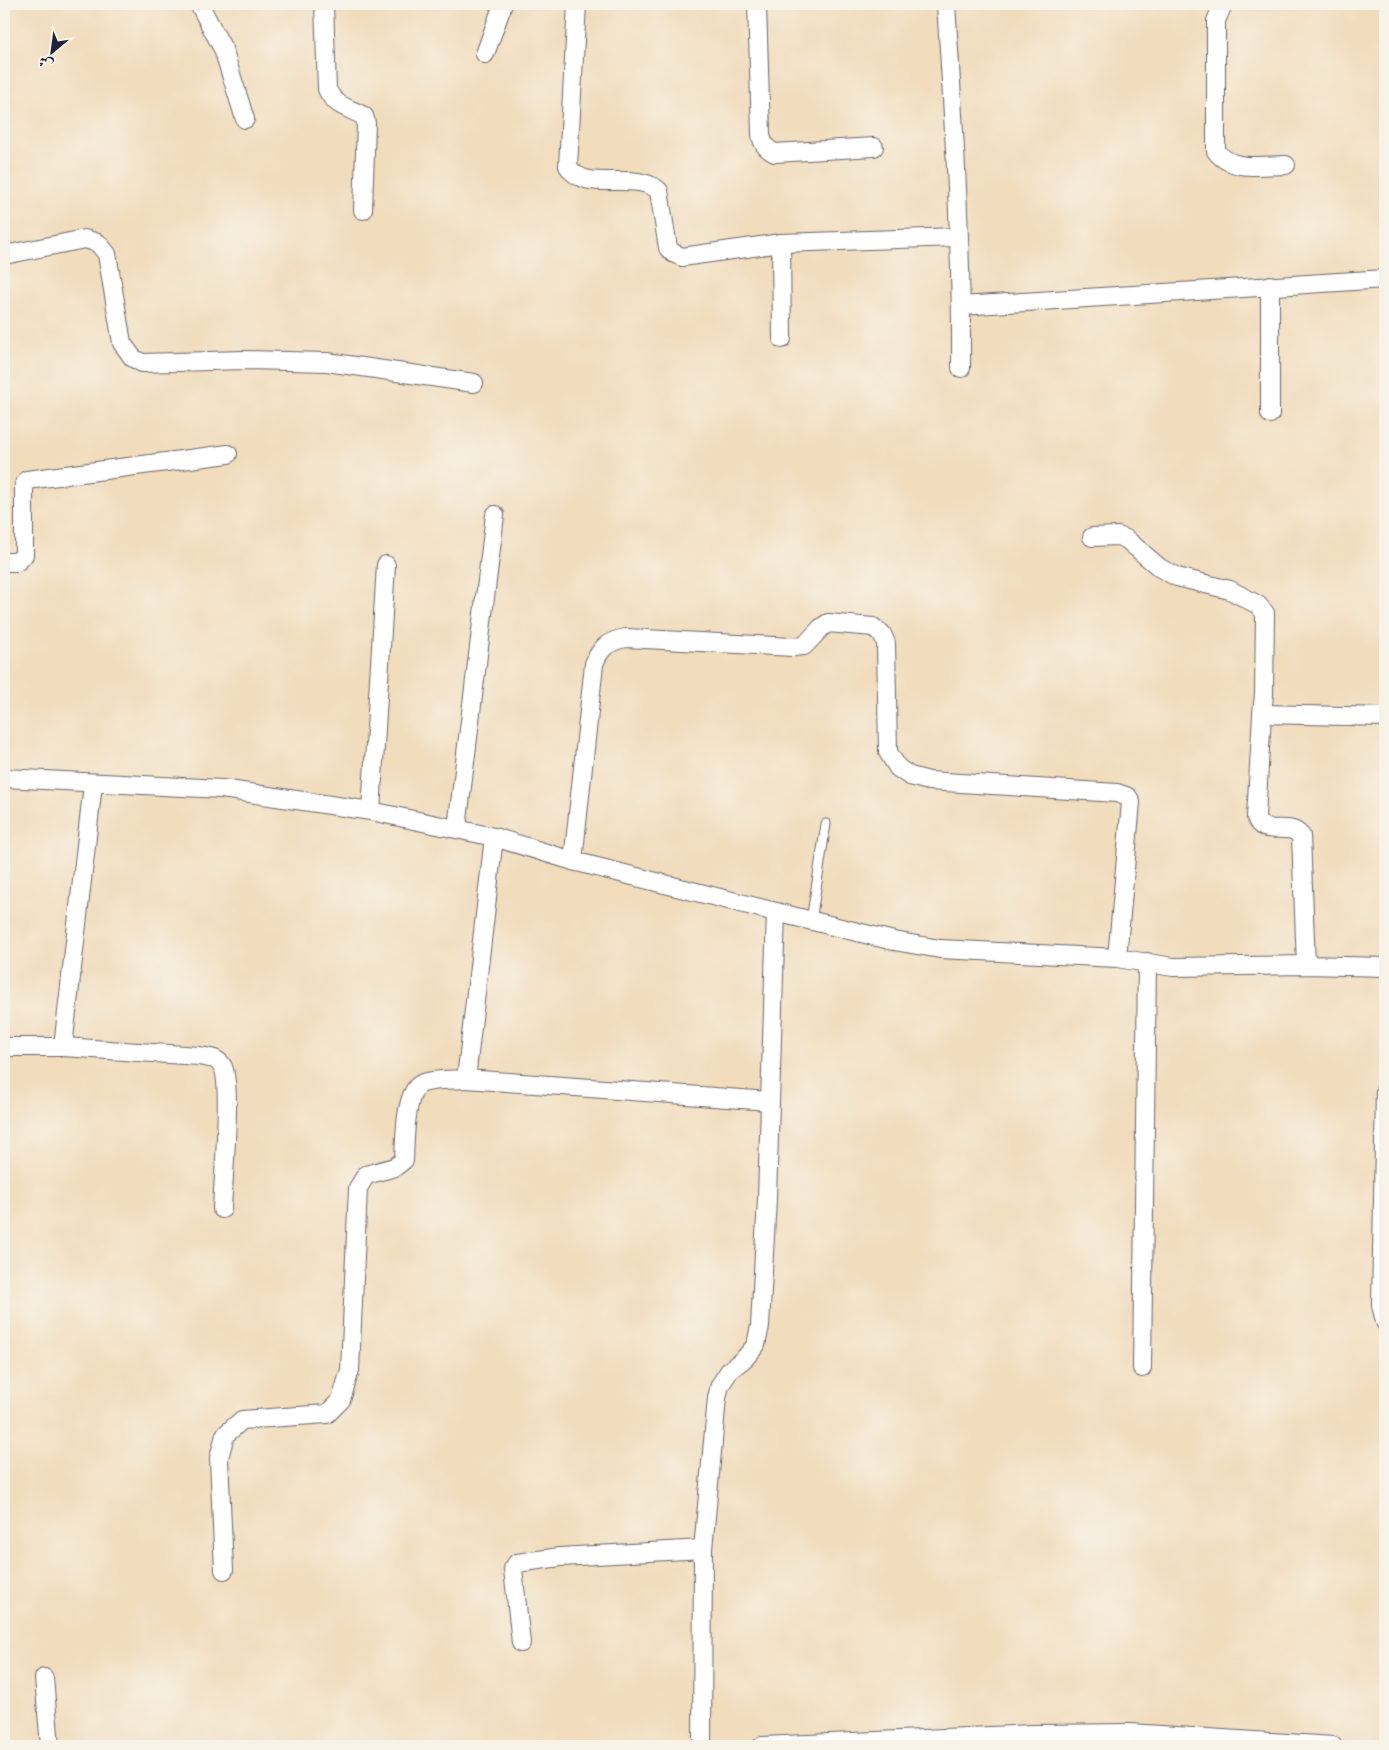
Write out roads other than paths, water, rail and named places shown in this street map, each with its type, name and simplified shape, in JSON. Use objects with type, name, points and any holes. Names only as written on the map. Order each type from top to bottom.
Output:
[{"type":"street","points":[[199,4],[216,31],[245,119]]},
{"type":"street","points":[[324,4],[327,90],[336,104],[364,116],[366,123],[363,210]]},
{"type":"street","points":[[485,54],[503,4]]},
{"type":"street","points":[[577,4],[568,166],[572,172],[586,180],[643,182],[653,185],[659,191],[668,248],[673,253],[682,257],[781,244],[957,237]]},
{"type":"street","points":[[757,4],[761,140],[768,150],[775,153],[874,147]]},
{"type":"street","points":[[946,4],[955,143],[961,306],[961,368]]},
{"type":"street","points":[[1223,4],[1216,21],[1216,151],[1220,156],[1237,165],[1286,165]]},
{"type":"street","points":[[4,255],[85,239],[98,243],[107,254],[122,343],[134,358],[142,363],[152,365],[243,360],[327,362],[474,383]]},
{"type":"street","points":[[781,244],[782,338]]},
{"type":"street","points":[[961,306],[1385,279]]},
{"type":"street","points":[[1270,285],[1270,414]]},
{"type":"street","points":[[4,562],[17,562],[24,555],[24,485],[27,480],[228,454]]},
{"type":"street","points":[[457,828],[495,515]]},
{"type":"street","points":[[1092,537],[1118,536],[1126,539],[1160,568],[1177,577],[1230,590],[1265,613],[1264,694],[1256,817],[1260,826],[1264,828],[1289,829],[1300,836],[1306,965]]},
{"type":"street","points":[[371,811],[386,565]]},
{"type":"street","points":[[573,861],[594,664],[602,647],[613,640],[626,638],[798,647],[810,642],[820,628],[828,623],[873,627],[882,634],[886,643],[888,752],[898,768],[910,776],[929,780],[1117,793],[1128,797],[1131,802],[1117,958]]},
{"type":"street","points":[[1262,714],[1385,717]]},
{"type":"street","points":[[4,778],[93,784],[222,789],[371,811],[457,828],[573,861],[811,921],[940,949],[1117,958],[1174,967],[1306,965],[1385,967]]},
{"type":"street","points":[[63,1047],[93,784]]},
{"type":"street","points":[[466,1079],[494,837]]},
{"type":"street","points":[[702,1746],[703,1549],[717,1398],[720,1385],[730,1370],[745,1358],[756,1345],[760,1326],[767,1199],[776,912]]},
{"type":"street","points":[[1142,1368],[1148,962]]},
{"type":"street","points":[[4,1047],[63,1047],[199,1056],[215,1059],[222,1066],[225,1080],[226,1119],[222,1209]]},
{"type":"street","points":[[224,1570],[219,1458],[225,1434],[242,1420],[327,1414],[341,1400],[350,1370],[358,1188],[366,1175],[395,1168],[404,1160],[408,1104],[415,1089],[422,1083],[466,1079],[769,1101]]},
{"type":"street","points":[[1385,1091],[1381,1305],[1385,1322]]},
{"type":"street","points":[[520,1643],[513,1569],[516,1563],[560,1557],[703,1549]]},
{"type":"street","points":[[44,1678],[50,1746]]},
{"type":"street","points":[[762,1746],[1032,1740],[1130,1733],[1333,1746]]},
{"type":"lane","points":[[811,921],[826,824]]}]
